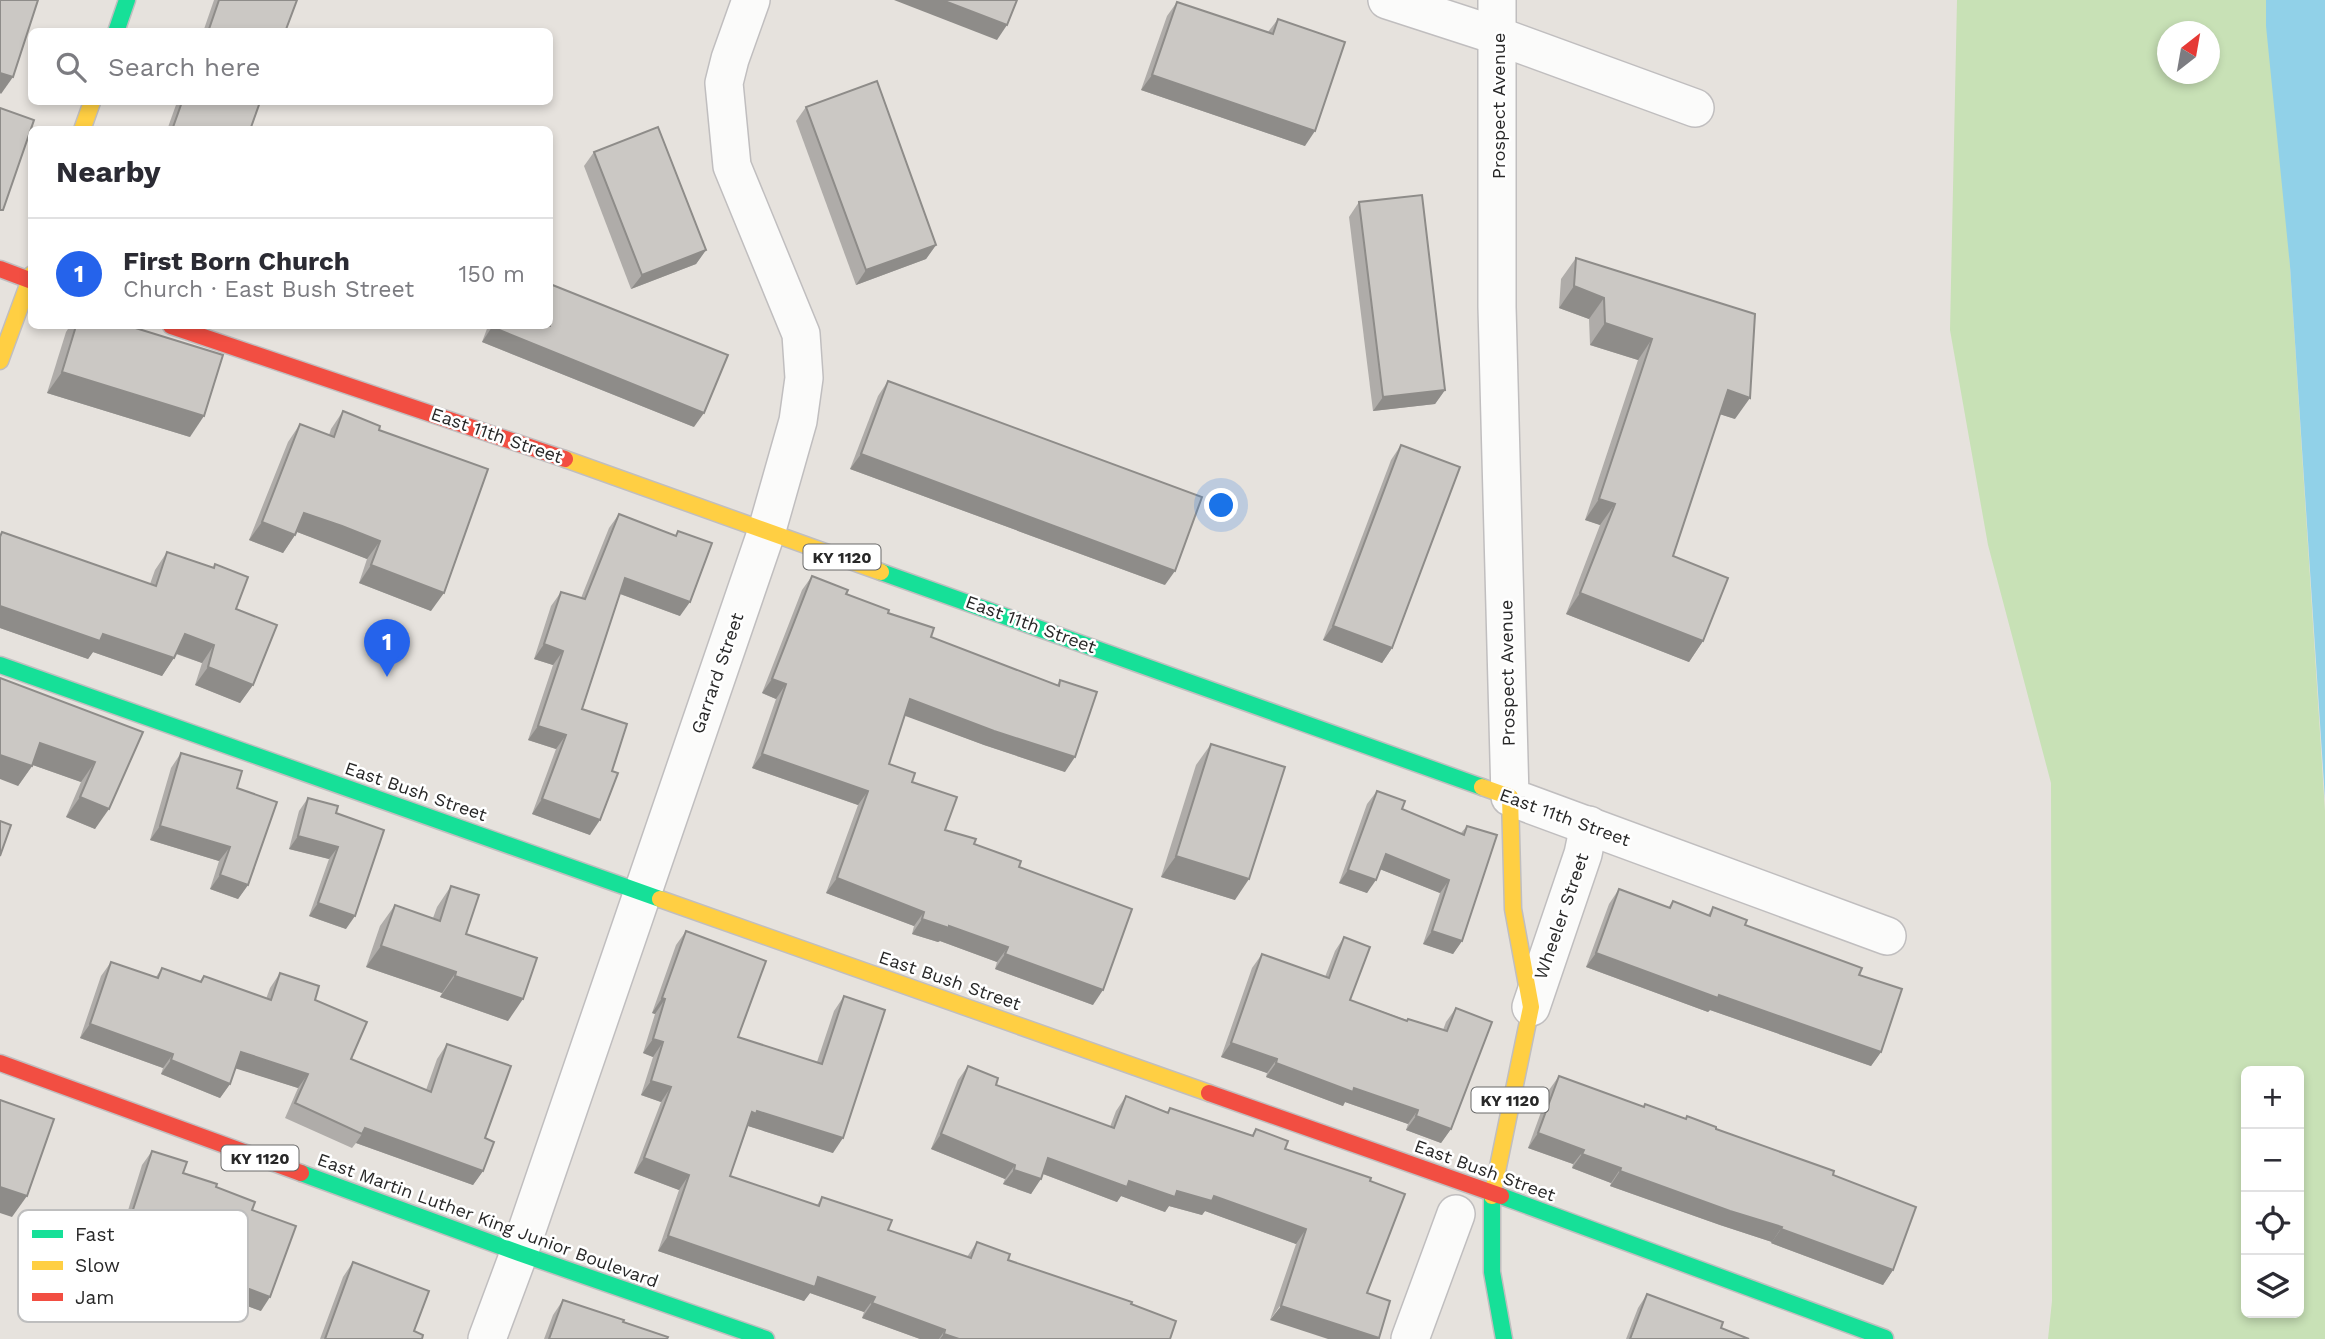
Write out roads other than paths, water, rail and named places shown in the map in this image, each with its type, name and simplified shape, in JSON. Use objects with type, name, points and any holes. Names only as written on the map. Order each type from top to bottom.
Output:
[{"type":"main road","points":[[117,28],[127,0]]},
{"type":"main road","points":[[83,126],[91,105]]},
{"type":"main road","points":[[0,269],[28,277]]},
{"type":"main road","points":[[0,361],[28,286]]},
{"type":"main road","name":"East 11th Street","points":[[180,329],[767,530],[1510,797]]},
{"type":"main road","name":"East Bush Street","points":[[0,665],[1492,1193],[1885,1338]]},
{"type":"main road","name":"Prospect Avenue","points":[[1504,1339],[1492,1272],[1492,1193],[1531,1007],[1513,909],[1510,797]]},
{"type":"main road","name":"East Martin Luther King Junior Boulevard","points":[[0,1063],[519,1253],[766,1339]]},
{"type":"street","name":"Garrard Street","points":[[487,1339],[519,1253],[767,530],[798,421],[804,378],[801,334],[732,166],[724,83],[751,0]]},
{"type":"street","points":[[1387,0],[1498,36],[1695,108]]},
{"type":"street","name":"Prospect Avenue","points":[[1497,0],[1497,307],[1510,797]]},
{"type":"street","name":"East 11th Street","points":[[1510,797],[1887,936]]},
{"type":"street","name":"Wheeler Street","points":[[1531,1007],[1583,854],[1589,825]]},
{"type":"street","points":[[1410,1339],[1456,1214]]},
{"type":"water","points":[[2266,0],[2325,0],[2325,799],[2290,266],[2266,26]]},
{"type":"place","name":"First Born Church","points":[[387,677]]}]
